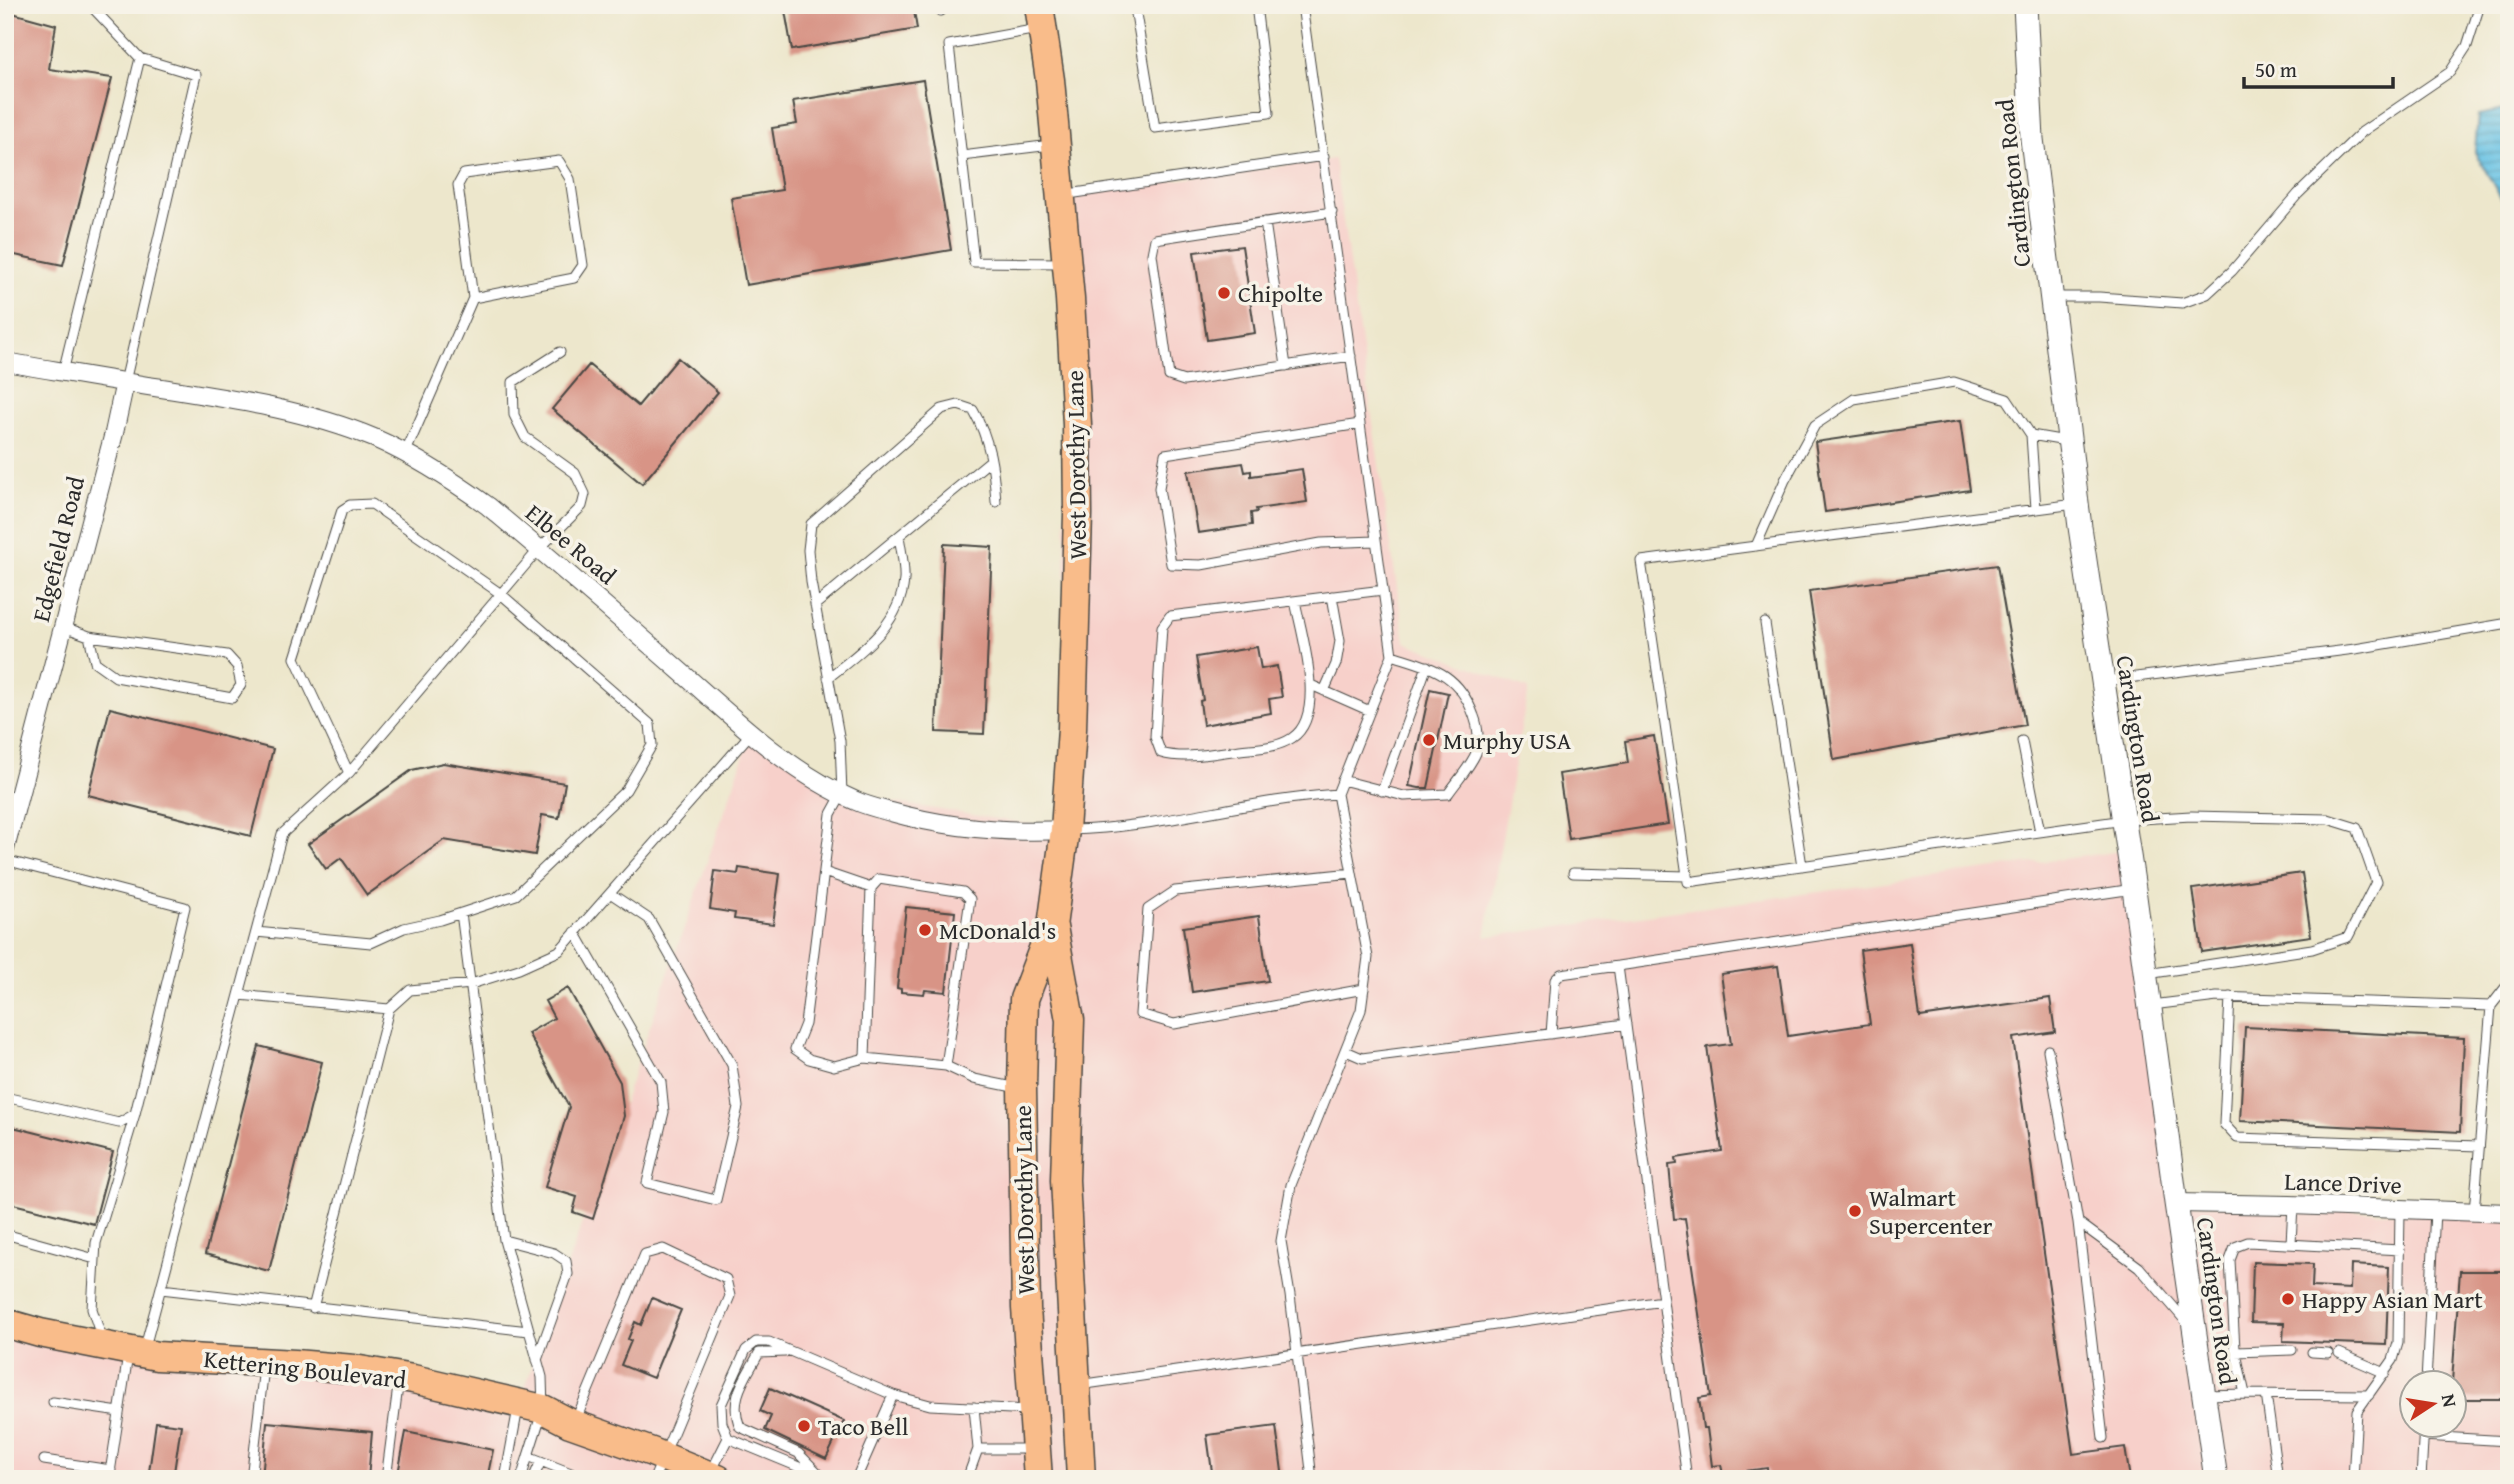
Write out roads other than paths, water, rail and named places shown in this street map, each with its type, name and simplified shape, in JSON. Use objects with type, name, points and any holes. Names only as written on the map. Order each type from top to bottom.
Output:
[{"type":"main road","name":"West Dorothy Lane","points":[[1038,1479],[1026,1308],[1022,1088],[1024,999],[1052,926],[1065,830],[1072,729],[1078,526],[1077,425],[1067,263],[1041,17]]},
{"type":"main road","name":"West Dorothy Lane","points":[[1052,926],[1069,1020],[1065,1180],[1081,1479]]},
{"type":"main road","name":"Kettering Boulevard","points":[[5,1323],[157,1356],[265,1362],[400,1377],[531,1407],[574,1424],[659,1468],[714,1476]]},
{"type":"street","name":"Cardington Road","points":[[2025,5],[2032,139],[2077,503],[2216,1479]]},
{"type":"street","name":"Elbee Road","points":[[5,362],[293,412],[355,431],[405,454],[460,486],[540,549],[785,759],[842,794],[857,802],[916,819],[960,827],[1021,832],[1065,830]]},
{"type":"street","name":"Edgefield Road","points":[[5,849],[12,797],[64,627],[125,382]]},
{"type":"street","name":"Lance Drive","points":[[2176,1203],[2509,1213]]},
{"type":"lane","points":[[90,5],[140,58],[196,75],[125,382]]},
{"type":"lane","points":[[1157,5],[1135,8],[1155,128],[1269,113],[1256,5]]},
{"type":"lane","points":[[1302,5],[1392,655],[1337,794],[1368,957],[1361,1010],[1291,1185],[1281,1241],[1312,1479]]},
{"type":"lane","points":[[2051,297],[2099,297],[2182,303],[2207,294],[2232,271],[2298,194],[2362,132],[2450,72],[2468,46],[2480,5]]},
{"type":"lane","points":[[1041,17],[949,45],[974,262],[1067,263]]},
{"type":"lane","points":[[63,372],[140,58]]},
{"type":"lane","points":[[962,156],[1056,144]]},
{"type":"lane","points":[[1061,195],[1324,156]]},
{"type":"lane","points":[[405,454],[473,298],[458,185],[464,174],[559,161],[570,178],[583,265],[574,278],[473,298]]},
{"type":"lane","points":[[1332,212],[1154,239],[1152,254],[1169,376],[1184,381],[1351,356]]},
{"type":"lane","points":[[1265,222],[1286,366]]},
{"type":"lane","points":[[44,1460],[110,1475],[128,1350],[161,1289],[282,834],[349,773],[540,549],[582,506],[585,494],[575,473],[525,437],[514,415],[513,382],[560,352]]},
{"type":"lane","points":[[1756,546],[1785,480],[1815,425],[1854,399],[1954,382],[2007,399],[2031,435],[2036,509]]},
{"type":"lane","points":[[996,502],[991,460],[983,427],[973,410],[958,405],[942,409],[811,524],[808,550],[839,741],[842,794],[831,814],[805,1024],[795,1049],[809,1059],[834,1066],[865,1058],[946,1066],[974,1079],[1022,1088]]},
{"type":"lane","points":[[1360,424],[1165,454],[1159,488],[1171,564],[1201,565],[1321,543],[1376,541]]},
{"type":"lane","points":[[2031,435],[2069,441]]},
{"type":"lane","points":[[815,605],[991,460]]},
{"type":"lane","points":[[2077,503],[1641,561],[1687,876],[1688,882],[2124,820],[2191,816],[2328,819],[2357,828],[2376,883],[2348,937],[2312,948],[2146,974]]},
{"type":"lane","points":[[256,932],[371,943],[404,928],[516,895],[626,790],[652,745],[650,724],[501,594],[372,504],[350,505],[342,510],[295,658],[349,773]]},
{"type":"lane","points":[[828,678],[877,638],[895,611],[904,580],[899,536]]},
{"type":"lane","points":[[1296,601],[1311,685],[1308,719],[1293,738],[1275,746],[1177,758],[1161,753],[1155,737],[1162,627],[1170,616],[1383,590]]},
{"type":"lane","points":[[1324,691],[1336,664],[1340,641],[1332,596]]},
{"type":"lane","points":[[1765,623],[1802,866]]},
{"type":"lane","points":[[2103,681],[2355,649],[2509,623]]},
{"type":"lane","points":[[64,627],[89,636],[227,655],[237,666],[241,685],[232,698],[116,677],[95,662],[89,636]]},
{"type":"lane","points":[[1342,780],[1404,796],[1448,794],[1476,752],[1477,724],[1469,701],[1451,679],[1427,666],[1392,655]]},
{"type":"lane","points":[[1382,790],[1427,666]]},
{"type":"lane","points":[[1311,685],[1370,711]]},
{"type":"lane","points":[[313,1308],[389,1009],[410,990],[471,984],[519,969],[559,951],[752,732]]},
{"type":"lane","points":[[2022,741],[2040,832]]},
{"type":"lane","points":[[1065,830],[1121,828],[1300,797],[1337,794]]},
{"type":"lane","points":[[5,860],[186,907],[135,1114],[96,1243],[92,1309],[99,1330],[128,1350]]},
{"type":"lane","points":[[824,872],[871,888]]},
{"type":"lane","points":[[1352,873],[1175,891],[1148,909],[1140,1014],[1174,1024],[1364,989]]},
{"type":"lane","points":[[1573,873],[1687,876]]},
{"type":"lane","points":[[865,1058],[871,888],[879,879],[963,892],[970,899],[946,1066]]},
{"type":"lane","points":[[1551,1034],[1555,980],[1561,974],[2134,889]]},
{"type":"lane","points":[[575,932],[661,1082],[664,1112],[646,1183],[716,1200],[738,1107],[732,1065],[649,919],[610,892]]},
{"type":"lane","points":[[461,913],[504,1240],[542,1377],[505,1479]]},
{"type":"lane","points":[[1618,966],[1687,1479]]},
{"type":"lane","points":[[2474,1212],[2491,1006],[2504,988],[2509,988]]},
{"type":"lane","points":[[239,995],[389,1009]]},
{"type":"lane","points":[[2150,1006],[2217,997],[2491,1006]]},
{"type":"lane","points":[[2230,997],[2224,1125],[2237,1138],[2479,1146]]},
{"type":"lane","points":[[1346,1051],[1362,1058],[1626,1024]]},
{"type":"lane","points":[[2048,1050],[2078,1222],[2103,1438]]},
{"type":"lane","points":[[5,1097],[119,1124],[135,1114]]},
{"type":"lane","points":[[2291,1242],[2293,1205]]},
{"type":"lane","points":[[2353,1479],[2357,1411],[2393,1360],[2398,1343],[2400,1210]]},
{"type":"lane","points":[[2427,1368],[2435,1211]]},
{"type":"lane","points":[[2078,1222],[2139,1267],[2194,1331]]},
{"type":"lane","points":[[5,1234],[95,1259]]},
{"type":"lane","points":[[504,1240],[554,1253],[566,1261],[568,1274],[537,1360]]},
{"type":"lane","points":[[2245,1394],[2236,1352],[2230,1260],[2235,1247],[2248,1242],[2291,1242],[2400,1250]]},
{"type":"lane","points":[[574,1424],[645,1254],[663,1249],[726,1279],[730,1296],[659,1468]]},
{"type":"lane","points":[[161,1289],[529,1331]]},
{"type":"lane","points":[[1077,1386],[1663,1301]]},
{"type":"lane","points":[[714,1476],[728,1438],[722,1423],[721,1405],[746,1350],[756,1342],[769,1342],[893,1395],[930,1405],[1033,1410]]},
{"type":"lane","points":[[2236,1352],[2292,1350]]},
{"type":"lane","points":[[793,1352],[759,1353],[737,1396],[734,1413],[740,1427],[798,1453],[825,1477]]},
{"type":"lane","points":[[2312,1352],[2328,1353]]},
{"type":"lane","points":[[2339,1353],[2385,1373]]},
{"type":"lane","points":[[251,1479],[265,1362]]},
{"type":"lane","points":[[386,1479],[400,1377]]},
{"type":"lane","points":[[2266,1394],[2278,1479]]},
{"type":"lane","points":[[856,1479],[893,1395]]},
{"type":"lane","points":[[2204,1395],[2369,1395]]},
{"type":"lane","points":[[53,1402],[119,1412]]},
{"type":"lane","points":[[521,1479],[528,1456],[531,1407]]},
{"type":"lane","points":[[967,1479],[978,1449],[974,1407]]},
{"type":"lane","points":[[728,1438],[825,1477]]},
{"type":"lane","points":[[2421,1479],[2423,1438]]},
{"type":"lane","points":[[2457,1438],[2509,1441]]},
{"type":"lane","points":[[978,1449],[1036,1449]]},
{"type":"lane","points":[[528,1456],[586,1479]]},
{"type":"lane","points":[[533,1479],[541,1461]]},
{"type":"water","points":[[2509,109],[2509,212],[2475,152],[2478,115]]},
{"type":"place","name":"Chipolte","points":[[1224,293]]},
{"type":"place","name":"Murphy USA","points":[[1429,740]]},
{"type":"place","name":"McDonald's","points":[[925,930]]},
{"type":"place","name":"Walmart Supercenter","points":[[1855,1211]]},
{"type":"place","name":"Happy Asian Mart","points":[[2288,1299]]},
{"type":"place","name":"Taco Bell","points":[[804,1426]]}]
